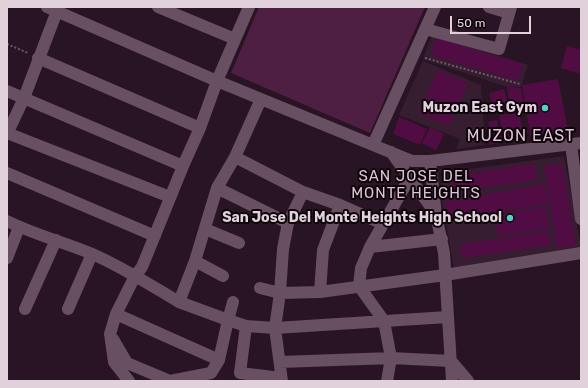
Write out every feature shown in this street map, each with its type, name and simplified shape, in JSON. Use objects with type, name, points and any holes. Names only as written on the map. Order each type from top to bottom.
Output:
[{"type":"street","points":[[158,7],[235,39]]},
{"type":"street","points":[[128,381],[114,362],[110,334],[116,314],[135,276],[142,267],[200,128],[217,81],[249,7]]},
{"type":"street","points":[[373,146],[435,7]]},
{"type":"street","points":[[425,29],[499,50],[510,10],[489,7]]},
{"type":"street","points":[[170,197],[7,133],[24,98],[38,58],[52,9],[217,81],[412,161],[430,161],[576,144],[581,219]]},
{"type":"street","points":[[38,58],[200,128]]},
{"type":"street","points":[[7,91],[183,166]]},
{"type":"street","points":[[179,302],[195,261],[217,188],[235,157],[261,99]]},
{"type":"street","points":[[391,152],[436,215]]},
{"type":"street","points":[[235,157],[303,192],[340,205],[383,224]]},
{"type":"street","points":[[430,161],[436,215],[444,253],[452,361],[452,381]]},
{"type":"street","points":[[7,173],[154,236]]},
{"type":"street","points":[[387,381],[391,358],[384,321],[359,286],[361,268],[370,247],[409,179]]},
{"type":"street","points":[[217,188],[288,223]]},
{"type":"street","points":[[246,326],[240,373],[281,380],[275,328],[280,293],[283,249],[288,223],[303,192]]},
{"type":"street","points":[[320,292],[323,250],[340,205]]},
{"type":"street","points":[[7,221],[19,227],[92,254],[135,276],[179,302],[246,326],[275,328],[448,317]]},
{"type":"street","points":[[7,258],[19,227]]},
{"type":"street","points":[[205,229],[239,243]]},
{"type":"street","points":[[370,247],[442,239]]},
{"type":"street","points":[[25,309],[56,240]]},
{"type":"street","points":[[260,288],[280,293],[320,292],[445,275],[581,253]]},
{"type":"street","points":[[68,310],[92,254]]},
{"type":"street","points":[[195,261],[223,276]]},
{"type":"street","points":[[110,334],[127,363],[170,381],[211,373],[219,360],[233,302]]},
{"type":"street","points":[[116,314],[219,360]]},
{"type":"street","points":[[280,362],[391,358],[452,361],[468,381]]},
{"type":"path","points":[[7,44],[38,58]]},
{"type":"path","points":[[424,58],[520,84]]},
{"type":"shaded area","points":[[259,7],[425,7],[370,133],[231,73]]},
{"type":"shaded area","points":[[432,35],[528,65],[521,87],[504,86],[423,59]]},
{"type":"shaded area","points":[[423,61],[481,85],[485,145],[456,149],[460,139],[399,115]]},
{"type":"shaded area","name":"San Jose Del Monte Heights High School","points":[[564,156],[581,247],[454,269],[440,189],[444,177],[448,172]]},
{"type":"building","points":[[436,38],[523,64],[518,81],[431,55]]},
{"type":"building","points":[[567,46],[581,50],[581,74],[561,68]]},
{"type":"building","points":[[438,70],[468,83],[449,126],[419,113]]},
{"type":"building","name":"Muzon East Gym","points":[[558,79],[568,131],[531,139],[522,85]]},
{"type":"building","points":[[507,86],[521,88],[524,105],[510,108]]},
{"type":"building","points":[[504,89],[509,108],[494,112],[489,93]]},
{"type":"building","points":[[519,112],[523,133],[503,137],[499,115]]},
{"type":"building","points":[[399,117],[427,129],[420,145],[393,134]]},
{"type":"building","points":[[497,120],[499,132],[490,133],[488,122]]},
{"type":"building","points":[[430,127],[444,134],[436,150],[422,143]]},
{"type":"building","points":[[501,134],[502,142],[489,145],[488,137]]},
{"type":"building","points":[[534,163],[537,180],[452,193],[449,177]]},
{"type":"building","points":[[562,163],[576,246],[557,248],[544,166]]},
{"type":"building","points":[[545,184],[549,204],[448,220],[445,201]]},
{"type":"building","points":[[546,207],[549,228],[498,236],[495,214]]},
{"type":"building","points":[[549,231],[551,245],[462,258],[460,244]]},
{"type":"place","name":"Muzon East Gym","points":[[545,108]]},
{"type":"place","name":"San Jose Del Monte Heights High School","points":[[510,218]]},
{"type":"district","name":"MUZON EAST","points":[[521,136]]},
{"type":"district","name":"SAN JOSE DEL MONTE HEIGHTS","points":[[416,186]]}]
